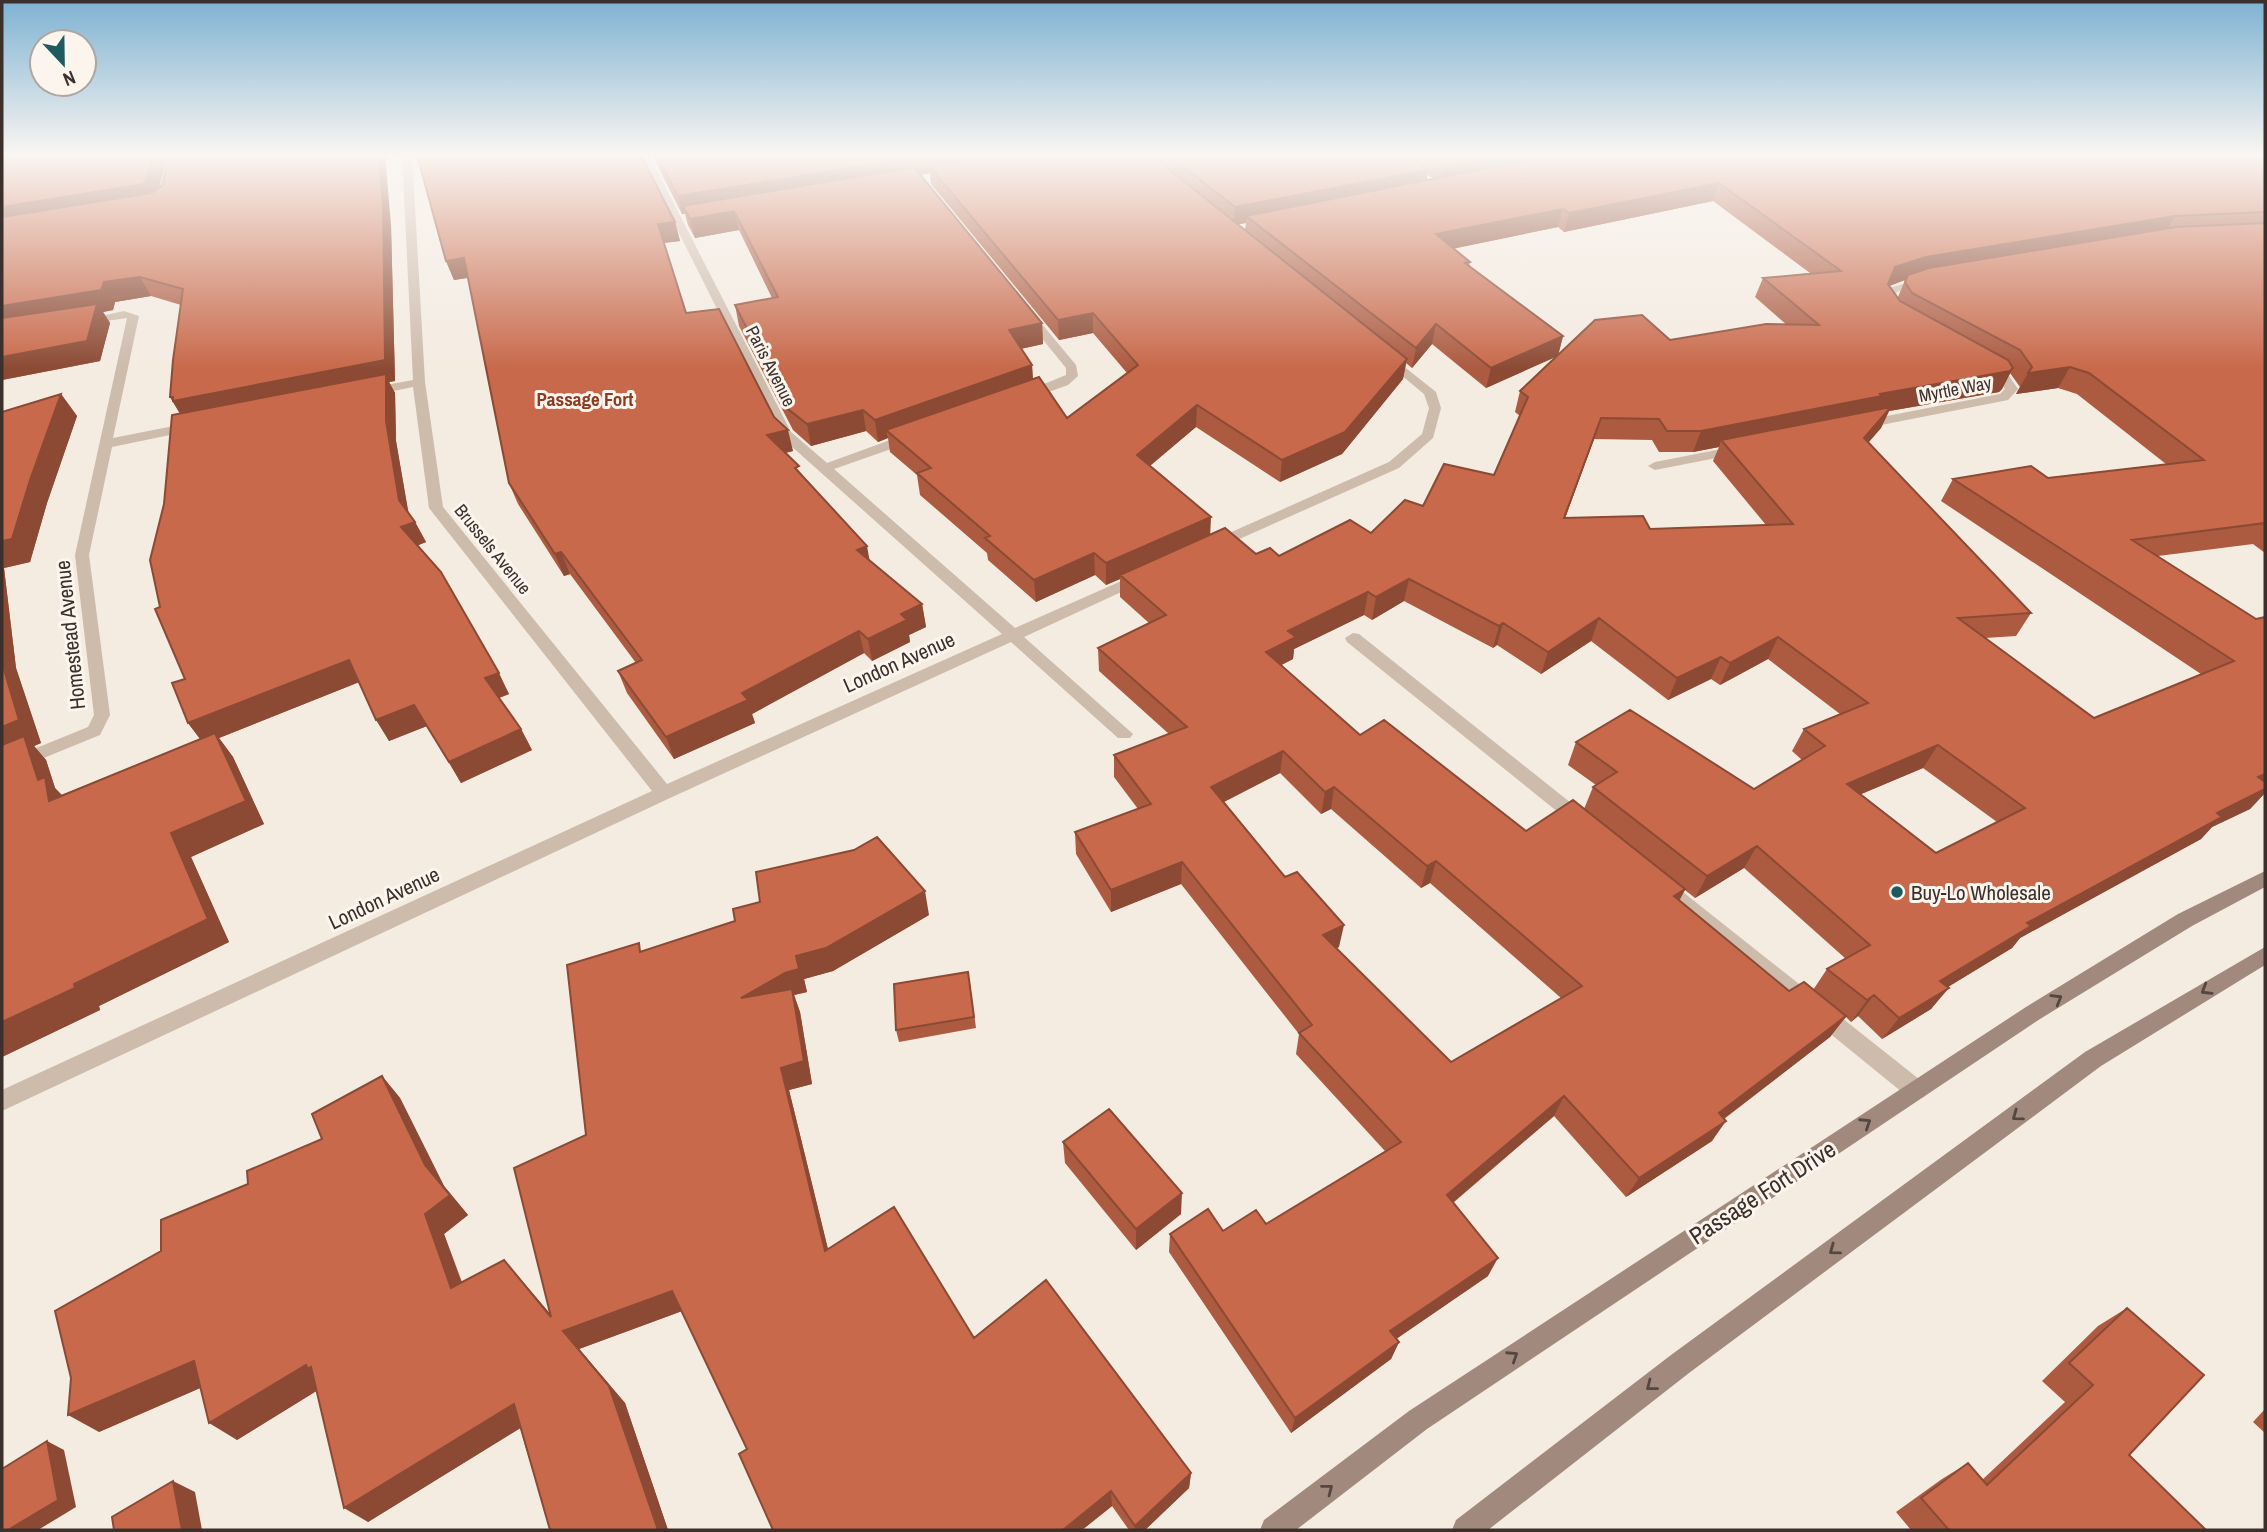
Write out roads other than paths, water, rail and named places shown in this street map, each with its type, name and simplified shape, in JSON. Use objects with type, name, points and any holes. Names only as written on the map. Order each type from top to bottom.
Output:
[{"type":"main road","name":"Passage Fort Drive","points":[[1274,1530],[1418,1420],[2033,1013],[2185,920],[2265,878]]},
{"type":"main road","points":[[1466,1530],[1680,1364],[2094,1059],[2265,956]]},
{"type":"street","name":"Brussels Avenue","points":[[411,226],[419,382],[436,508],[664,793]]},
{"type":"street","name":"Paris Avenue","points":[[688,226],[786,434],[1124,734]]},
{"type":"street","points":[[1908,323],[1897,317],[1887,302],[1893,290],[1943,277]]},
{"type":"street","points":[[1014,400],[1064,382],[1072,376],[1072,368],[1021,306]]},
{"type":"street","name":"Homestead Avenue","points":[[2,769],[94,731],[102,715],[82,555],[133,316],[130,314],[70,323]]},
{"type":"street","points":[[1204,550],[1394,465],[1427,435],[1435,408],[1430,392],[1378,349]]},
{"type":"street","name":"Myrtle Way","points":[[1843,429],[2004,397],[2012,389],[2003,376],[1975,360]]},
{"type":"street","points":[[351,395],[419,382]]},
{"type":"street","points":[[105,444],[214,422]]},
{"type":"street","points":[[825,468],[926,432]]},
{"type":"street","points":[[1655,466],[1749,447]]},
{"type":"street","name":"London Avenue","points":[[2,1101],[664,793],[1153,573]]},
{"type":"street","points":[[1353,638],[1592,829]]},
{"type":"street","points":[[1646,873],[1916,1090]]},
{"type":"place","name":"Buy-Lo Wholesale","points":[[1897,892]]},
{"type":"district","name":"Passage Fort","points":[[585,399]]}]
